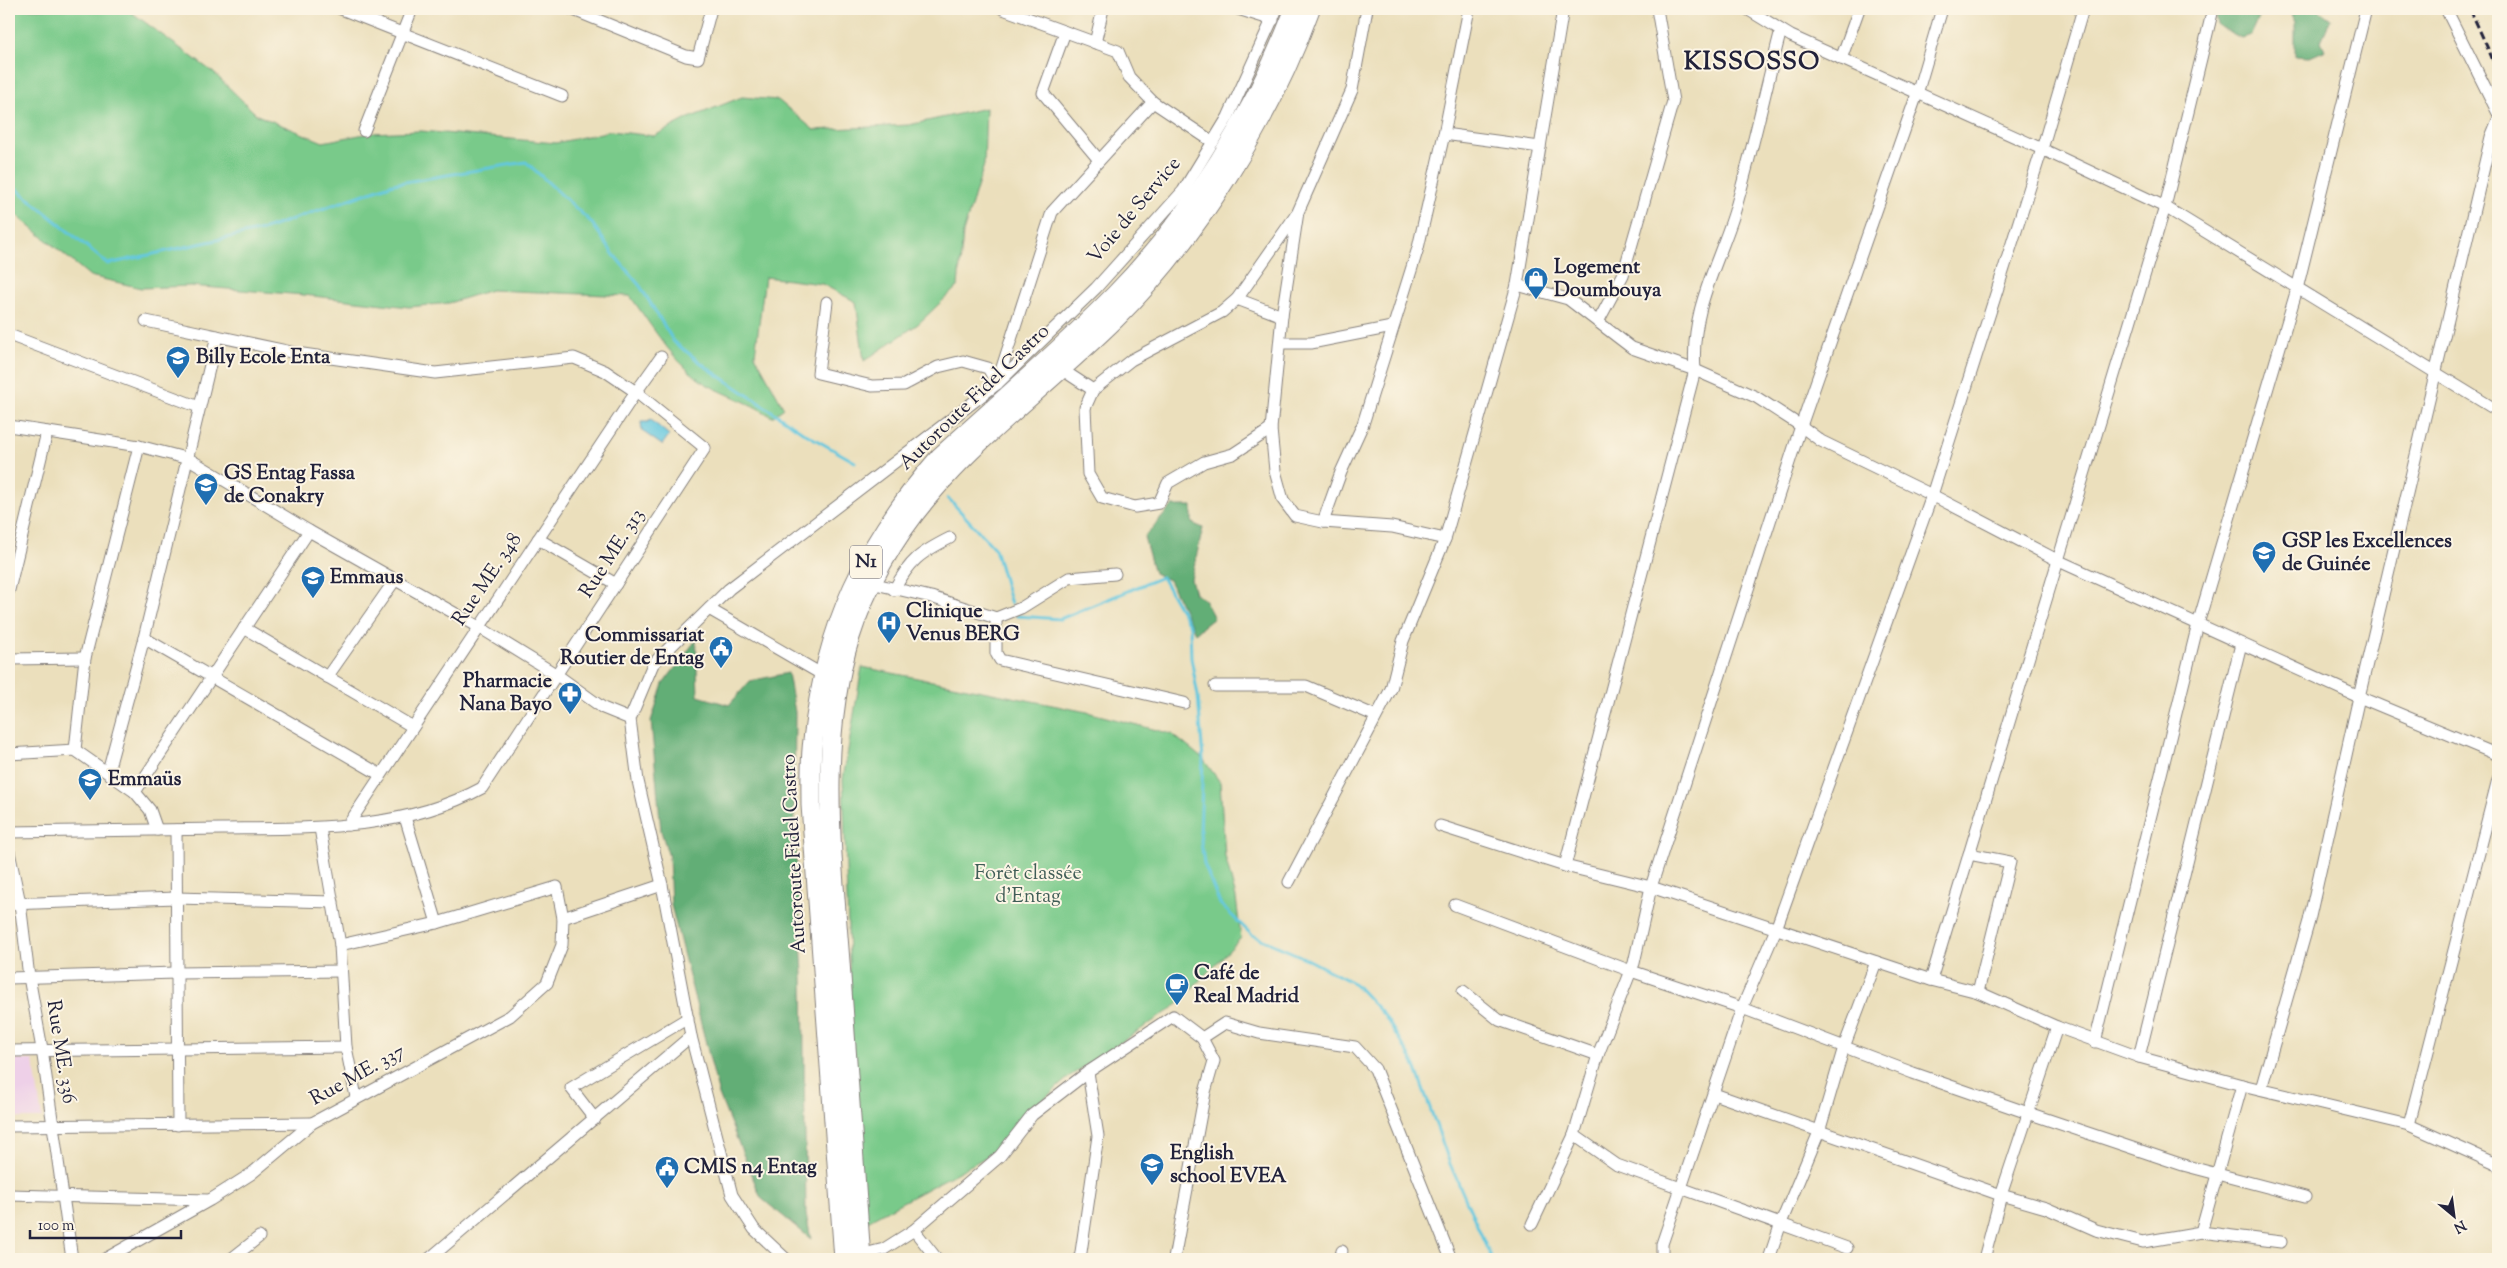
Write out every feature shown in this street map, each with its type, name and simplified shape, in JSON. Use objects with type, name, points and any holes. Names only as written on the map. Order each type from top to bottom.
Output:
[{"type":"highway","name":"Autoroute Fidel Castro","points":[[848,1257],[811,805],[812,742],[822,675],[838,621],[865,562],[891,518],[940,457],[1002,390],[1115,295],[1152,253],[1198,192],[1249,109],[1295,9]]},
{"type":"highway","name":"Autoroute Fidel Castro","points":[[848,1257],[834,893],[831,742],[835,698],[850,637],[871,582],[918,506],[957,462],[1116,318],[1171,255],[1211,200],[1242,152],[1266,108],[1310,9]]},
{"type":"street","points":[[341,9],[562,96]]},
{"type":"street","points":[[364,131],[412,9]]},
{"type":"street","points":[[571,9],[686,56],[698,58],[711,9]]},
{"type":"street","points":[[1003,9],[1118,51],[1129,78],[1153,102],[1213,142]]},
{"type":"street","points":[[1095,43],[1103,9]]},
{"type":"street","points":[[1238,9],[1273,20]]},
{"type":"street","name":"Voie de Service","points":[[630,719],[653,664],[729,589],[1002,390],[1096,288],[1183,191],[1228,117],[1277,9]]},
{"type":"street","points":[[1271,429],[1233,454],[1204,462],[1168,483],[1159,503],[1135,507],[1102,498],[1088,474],[1084,408],[1093,390],[1131,360],[1222,312],[1237,299],[1298,212],[1352,90],[1367,9]]},
{"type":"street","points":[[1323,522],[1363,424],[1418,248],[1444,134],[1469,9]]},
{"type":"street","points":[[1289,882],[1390,689],[1403,642],[1445,539],[1517,286],[1563,9]]},
{"type":"street","points":[[1598,322],[1623,275],[1673,101],[1657,9]]},
{"type":"street","points":[[1747,9],[1780,30],[1841,59],[2042,149],[2165,207],[2498,411]]},
{"type":"street","points":[[1841,59],[1859,9]]},
{"type":"street","points":[[1532,1224],[1574,1135],[1598,1055],[1631,971],[1651,887],[1801,426],[1917,94],[1942,9]]},
{"type":"street","points":[[1662,1259],[1662,1244],[1742,1008],[1776,929],[1932,495],[2042,149],[2082,9]]},
{"type":"street","points":[[1931,980],[2165,207],[2213,9]]},
{"type":"street","points":[[2095,1042],[2198,624],[2296,289],[2366,9]]},
{"type":"street","points":[[2446,9],[2452,25],[2498,113]]},
{"type":"street","points":[[1564,866],[1695,370],[1694,350],[1700,304],[1734,214],[1780,30]]},
{"type":"street","points":[[1065,32],[1043,93],[1099,160]]},
{"type":"street","points":[[1002,390],[1052,212],[1153,102]]},
{"type":"street","points":[[2261,1088],[2309,921],[2359,697],[2491,138],[2498,120]]},
{"type":"street","points":[[1444,134],[1540,147]]},
{"type":"street","points":[[1298,212],[1282,316],[1271,429],[1276,471],[1283,500],[1295,516],[1323,522],[1392,527],[1445,539]]},
{"type":"street","points":[[1517,286],[1568,299],[1632,348],[1695,370],[1756,397],[1821,441],[1932,495],[2059,561],[2359,697],[2498,755]]},
{"type":"street","points":[[1237,299],[1282,316]]},
{"type":"street","points":[[827,302],[818,373],[872,386],[904,385],[938,367],[962,361],[988,368],[1002,390]]},
{"type":"street","points":[[146,321],[296,353],[435,373],[574,358],[605,371],[636,392]]},
{"type":"street","points":[[1280,344],[1310,343],[1392,327]]},
{"type":"street","points":[[9,335],[199,408]]},
{"type":"street","points":[[108,772],[144,638],[218,336]]},
{"type":"street","name":"Rue ME. 348","points":[[348,825],[661,357]]},
{"type":"street","points":[[1061,368],[1093,390]]},
{"type":"street","name":"Rue ME. 313","points":[[9,832],[320,828],[405,817],[460,800],[482,788],[705,448],[636,392]]},
{"type":"street","points":[[9,426],[139,446],[189,459],[309,531],[479,627],[557,675],[603,708],[630,719],[638,781],[662,885],[691,1036],[732,1195],[754,1229],[786,1259]]},
{"type":"street","points":[[9,590],[47,432]]},
{"type":"street","points":[[75,750],[86,658],[139,446]]},
{"type":"street","points":[[135,792],[309,531]]},
{"type":"street","points":[[894,590],[907,566],[927,550],[950,538]]},
{"type":"street","points":[[538,539],[616,584]]},
{"type":"street","points":[[871,582],[894,590],[931,597],[996,618],[1020,608],[1069,578],[1115,574]]},
{"type":"street","points":[[327,677],[395,580]]},
{"type":"street","points":[[709,609],[822,675]]},
{"type":"street","points":[[996,618],[996,653],[1000,660],[1184,703]]},
{"type":"street","points":[[244,628],[413,727]]},
{"type":"street","points":[[144,638],[381,775]]},
{"type":"street","points":[[2139,1057],[2241,644]]},
{"type":"street","points":[[9,659],[86,658]]},
{"type":"street","points":[[1215,686],[1306,686],[1376,716]]},
{"type":"street","points":[[9,754],[75,750],[135,792],[150,810],[157,830]]},
{"type":"street","points":[[2409,1125],[2498,780]]},
{"type":"street","points":[[340,945],[437,924],[405,817]]},
{"type":"street","points":[[1440,826],[1564,866],[1651,887],[1931,980],[1978,992],[2057,1027],[2139,1057],[2242,1085],[2261,1088],[2409,1125],[2498,1165]]},
{"type":"street","points":[[320,828],[340,945],[346,1047],[356,1098]]},
{"type":"street","points":[[176,830],[178,1125]]},
{"type":"street","name":"Rue ME. 336","points":[[9,852],[14,903],[42,1049],[72,1259]]},
{"type":"street","points":[[1969,854],[2010,862],[1978,992]]},
{"type":"street","points":[[563,918],[662,885]]},
{"type":"street","name":"Rue ME. 337","points":[[105,1259],[210,1200],[251,1174],[312,1123],[510,1016],[547,983],[562,945],[563,918],[557,888],[437,924]]},
{"type":"street","points":[[14,903],[176,898],[333,902]]},
{"type":"street","points":[[1456,905],[1631,971],[1742,1008],[1844,1047],[2183,1166],[2305,1197]]},
{"type":"street","points":[[1769,1259],[1781,1223],[1819,1132],[1844,1047],[1876,962]]},
{"type":"street","points":[[9,978],[341,971]]},
{"type":"street","points":[[1463,992],[1499,1020],[1598,1055]]},
{"type":"street","points":[[848,1257],[884,1249],[914,1230],[1000,1156],[1032,1115],[1088,1072],[1173,1016],[1202,1038],[1214,1061],[1205,1092],[1174,1259]]},
{"type":"street","points":[[595,1119],[571,1088],[688,1018]]},
{"type":"street","points":[[1202,1038],[1225,1023],[1259,1033],[1355,1047],[1375,1069],[1451,1259]]},
{"type":"street","points":[[1984,1259],[2001,1195],[2057,1027]]},
{"type":"street","points":[[429,1259],[691,1036]]},
{"type":"street","points":[[9,1051],[42,1049],[346,1047]]},
{"type":"street","points":[[1080,1259],[1098,1136],[1088,1072]]},
{"type":"street","points":[[2201,1232],[2242,1085]]},
{"type":"street","points":[[1714,1094],[2001,1195],[2046,1208],[2096,1230],[2142,1242],[2201,1232],[2281,1242]]},
{"type":"street","points":[[9,1126],[312,1123]]},
{"type":"street","points":[[1574,1135],[1617,1164],[1847,1248]]},
{"type":"street","points":[[9,1195],[210,1200]]},
{"type":"street","points":[[914,1230],[937,1259]]},
{"type":"street","points":[[231,1259],[259,1237]]},
{"type":"shaded area","points":[[9,1060],[33,1060],[42,1118],[9,1118]]},
{"type":"green space","points":[[9,9],[127,9],[214,73],[257,115],[323,142],[370,133],[421,131],[556,143],[610,131],[654,136],[689,118],[742,97],[778,100],[814,130],[909,125],[986,108],[984,165],[963,233],[958,286],[918,324],[864,361],[856,302],[822,284],[765,277],[755,355],[784,408],[772,417],[694,376],[664,344],[630,296],[491,290],[449,303],[409,307],[304,295],[190,286],[141,288],[90,276],[9,209]]},
{"type":"green space","points":[[2214,9],[2269,9],[2260,16],[2251,35],[2241,38],[2217,25]]},
{"type":"green space","points":[[2288,9],[2317,9],[2331,19],[2321,41],[2325,50],[2309,57],[2295,56],[2295,22]]},
{"type":"green space","points":[[1172,506],[1192,506],[1192,523],[1203,528],[1191,579],[1195,594],[1204,599],[1214,618],[1195,633],[1169,580],[1154,573],[1144,537]]},
{"type":"green space","points":[[696,640],[698,696],[729,705],[750,681],[788,673],[795,712],[794,820],[803,974],[806,1214],[811,1239],[761,1198],[719,1095],[671,905],[669,857],[661,831],[651,721],[663,684]]},
{"type":"green space","name":"Forêt classée d'Entag","points":[[862,667],[1087,712],[1172,734],[1203,759],[1220,782],[1225,856],[1236,898],[1241,938],[1173,1008],[1070,1076],[1031,1111],[988,1156],[858,1226],[843,779]]},
{"type":"water","points":[[650,419],[669,435],[662,445],[642,431],[641,422],[648,422]]},
{"type":"waterway","points":[[9,165],[13,186],[108,264],[262,230],[393,184],[526,162],[591,222],[614,255],[640,286],[674,342],[709,369],[804,433],[855,462]]},
{"type":"waterway","points":[[948,498],[995,549],[1011,604]]},
{"type":"waterway","points":[[1017,616],[1060,619],[1162,577],[1190,626],[1191,658],[1198,696],[1203,759],[1200,833],[1204,864],[1220,904],[1252,935],[1307,959],[1355,984],[1384,1015],[1414,1063],[1450,1164],[1492,1259]]},
{"type":"railway","points":[[2470,9],[2498,71]]},
{"type":"place","name":"Logement Doumbouya","points":[[1536,300]]},
{"type":"place","name":"Billy Ecole Enta","points":[[178,379]]},
{"type":"place","name":"GS Entag Fassa de Conakry","points":[[206,506]]},
{"type":"place","name":"GSP les Excellences de Guinée","points":[[2264,574]]},
{"type":"place","name":"Emmaus","points":[[313,599]]},
{"type":"place","name":"Clinique Venus BERG","points":[[889,644]]},
{"type":"place","name":"Commissariat Routier de Entag","points":[[721,669]]},
{"type":"place","name":"Pharmacie Nana Bayo","points":[[570,715]]},
{"type":"place","name":"Emmaüs","points":[[90,801]]},
{"type":"place","name":"Café de Real Madrid","points":[[1177,1006]]},
{"type":"place","name":"English school EVEA","points":[[1152,1186]]},
{"type":"place","name":"CMIS n4 Entag","points":[[667,1189]]},
{"type":"district","name":"KISSOSSO","points":[[1752,63]]}]
